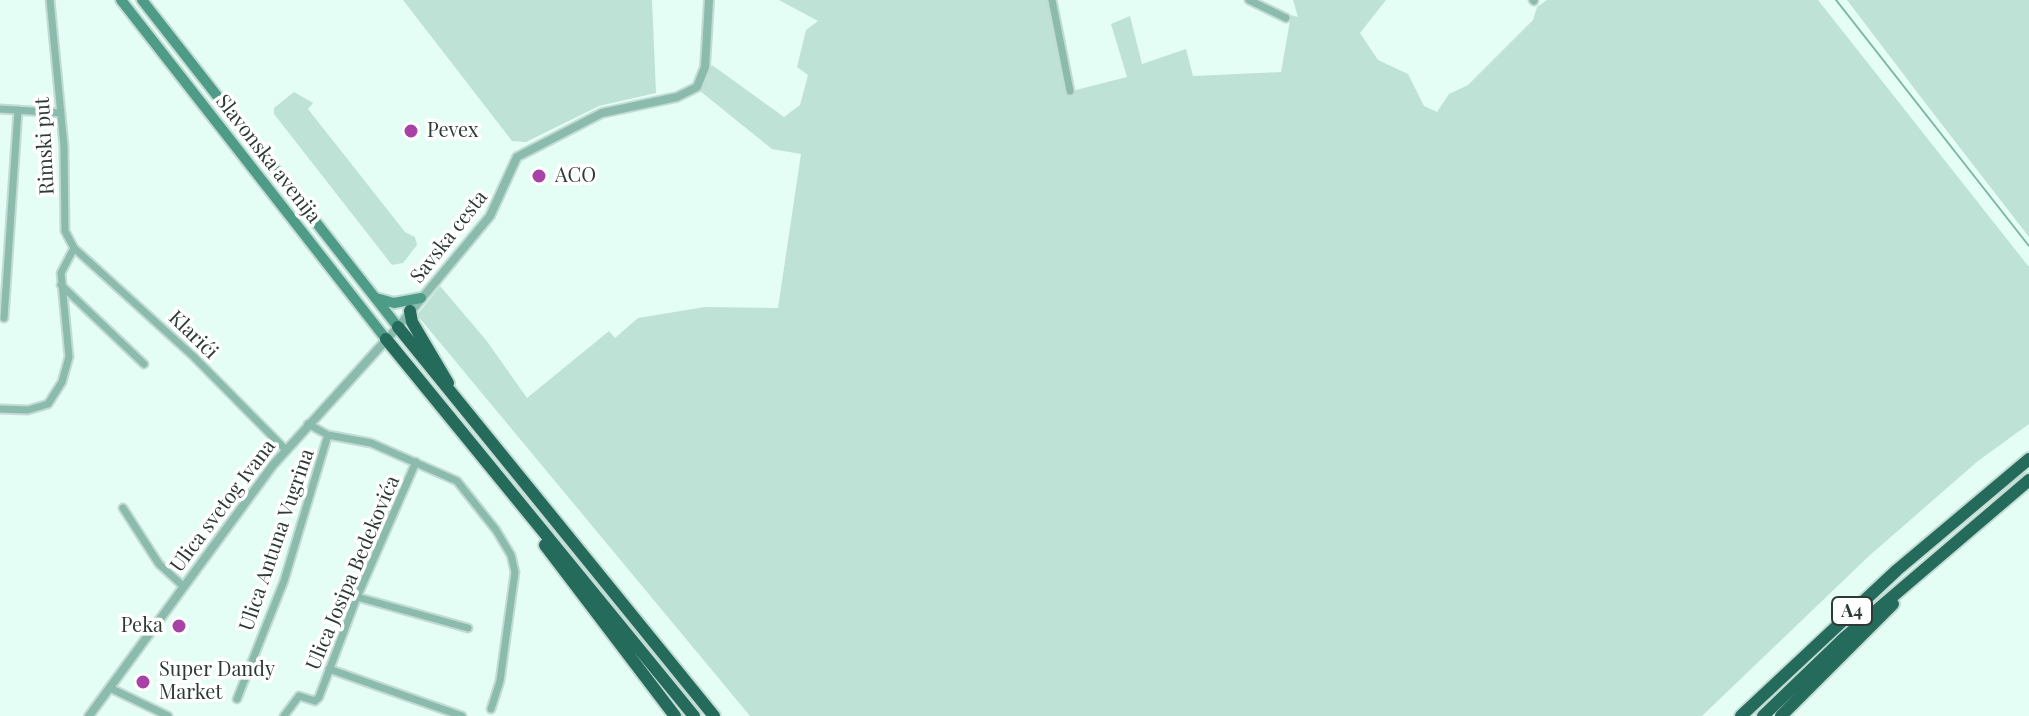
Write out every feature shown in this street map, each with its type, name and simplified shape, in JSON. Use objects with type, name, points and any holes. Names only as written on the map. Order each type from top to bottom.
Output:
[{"type":"highway","points":[[410,311],[414,327],[443,368],[451,393]]},
{"type":"highway","points":[[398,327],[714,716]]},
{"type":"highway","points":[[386,339],[694,716]]},
{"type":"highway","name":"A4","points":[[1741,716],[1897,570],[2029,459]]},
{"type":"highway","name":"A4","points":[[1763,716],[1935,559],[2029,480]]},
{"type":"highway","points":[[539,526],[545,545],[558,564],[675,716]]},
{"type":"highway","points":[[1781,716],[1929,572],[1935,559]]},
{"type":"main road","name":"Slavonska avenija","points":[[121,0],[386,339]]},
{"type":"main road","name":"Slavonska avenija","points":[[142,0],[398,327]]},
{"type":"main road","points":[[375,298],[394,303],[421,298]]},
{"type":"street","name":"Rimski put","points":[[50,0],[61,113],[65,231],[74,248]]},
{"type":"street","name":"Savska cesta","points":[[398,327],[498,205],[517,157],[591,117],[677,97],[697,87],[705,67],[709,0]]},
{"type":"street","points":[[1052,0],[1070,91]]},
{"type":"street","points":[[1249,0],[1286,18]]},
{"type":"street","points":[[0,109],[61,113]]},
{"type":"street","points":[[4,318],[18,110]]},
{"type":"street","points":[[0,409],[28,410],[48,404],[62,382],[69,357],[61,285],[63,264],[74,248]]},
{"type":"street","name":"Klarići","points":[[74,248],[182,346],[285,449]]},
{"type":"street","points":[[61,285],[144,364]]},
{"type":"street","name":"Ulica svetog Ivana","points":[[89,716],[285,449],[398,327]]},
{"type":"street","points":[[308,424],[328,435],[371,443],[416,462],[465,489],[496,530],[514,564],[504,654],[491,709]]},
{"type":"street","name":"Ulica Antuna Vugrina","points":[[237,699],[284,581],[328,435]]},
{"type":"street","name":"Ulica Josipa Bedekovića","points":[[284,716],[299,696],[315,701],[319,697],[357,597],[416,462]]},
{"type":"street","points":[[123,508],[159,564],[183,586]]},
{"type":"street","points":[[357,597],[468,628]]},
{"type":"street","points":[[329,669],[462,716]]},
{"type":"street","points":[[110,688],[168,716]]},
{"type":"green space","points":[[403,0],[652,0],[656,93],[599,106],[526,142],[512,141]]},
{"type":"green space","points":[[779,0],[1049,0],[1068,92],[1127,77],[1111,24],[1130,16],[1142,64],[1186,49],[1193,76],[1281,72],[1291,15],[1298,17],[1293,0],[1386,0],[1360,33],[1378,60],[1408,74],[1424,106],[1437,112],[1449,94],[1468,85],[1533,20],[1537,7],[1547,0],[1818,0],[2029,267],[2029,424],[1978,461],[1869,556],[1702,716],[750,716],[417,315],[440,286],[486,340],[527,398],[609,331],[615,338],[638,318],[705,307],[778,308],[801,154],[772,149],[700,91],[712,65],[784,117],[800,105],[808,75],[797,67],[806,30],[818,21]]},
{"type":"green space","points":[[1847,0],[2029,0],[2029,237],[1923,100]]},
{"type":"green space","points":[[294,92],[313,103],[308,109],[405,232],[415,237],[417,245],[403,263],[392,265],[274,114],[274,108]]},
{"type":"waterway","points":[[1836,0],[2029,246]]},
{"type":"place","name":"Pevex","points":[[411,131]]},
{"type":"place","name":"ACO","points":[[539,176]]},
{"type":"place","name":"Peka","points":[[179,626]]},
{"type":"place","name":"Super Dandy Market","points":[[143,682]]}]
